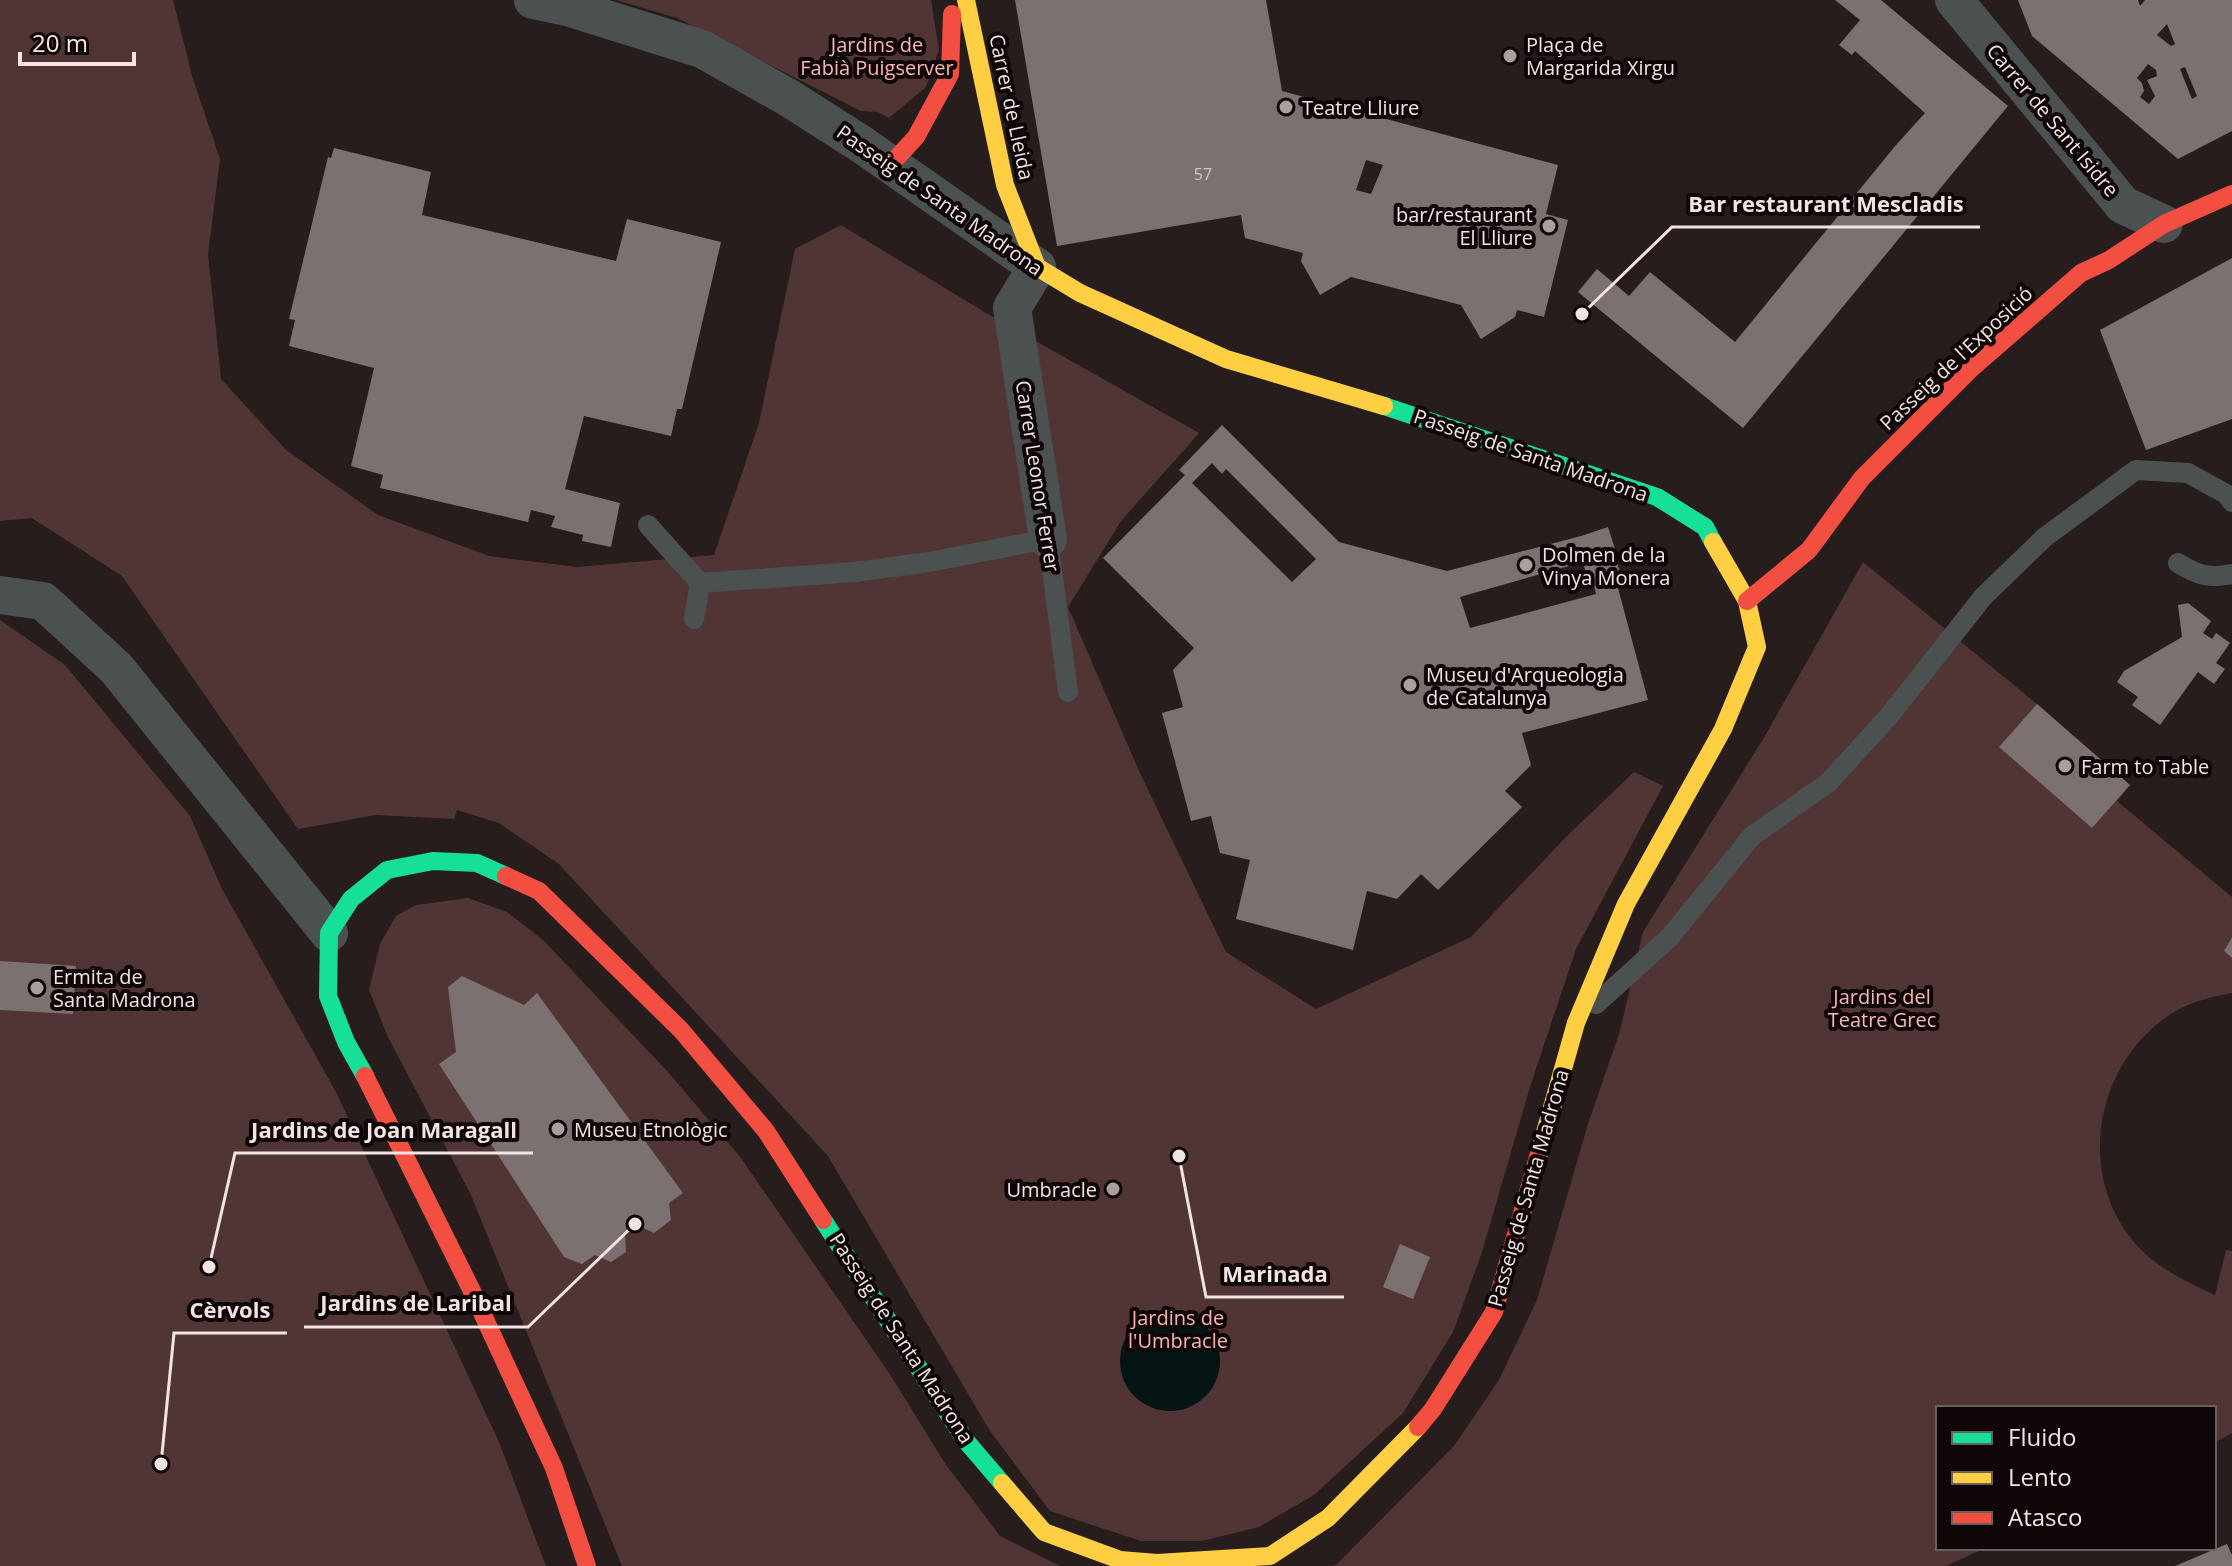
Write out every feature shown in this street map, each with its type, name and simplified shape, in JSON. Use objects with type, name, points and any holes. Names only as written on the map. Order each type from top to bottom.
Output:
[{"type":"street","name":"Passeig de Santa Madrona","points":[[329,933],[351,899],[387,870],[433,861],[477,863],[539,891],[681,1030],[766,1131],[966,1441],[1044,1532],[1120,1560],[1157,1563],[1270,1556],[1328,1518],[1404,1444],[1433,1409],[1494,1312],[1576,1023],[1626,904],[1723,729],[1757,647],[1747,601],[1705,527],[1657,497],[1431,420],[1226,359],[1080,293],[789,98],[702,49],[571,8],[533,0]]},
{"type":"street","points":[[891,164],[916,137],[950,74],[952,0]]},
{"type":"street","name":"Carrer de Lleida","points":[[966,0],[1005,185],[1037,267]]},
{"type":"street","name":"Carrer de Sant Isidre","points":[[1954,0],[2123,205],[2164,224]]},
{"type":"street","name":"Passeig de l'Exposició","points":[[1747,601],[1809,550],[1862,478],[1972,368],[2081,273],[2109,260],[2164,224],[2232,194]]},
{"type":"street","name":"Carrer Leonor Ferrer","points":[[1037,267],[1012,308],[1048,539]]},
{"type":"street","points":[[0,595],[43,601],[116,668],[329,933],[328,996],[346,1042],[405,1154],[554,1468],[587,1566]]},
{"type":"lane","points":[[1576,1023],[1670,937],[1752,836],[1828,783],[1889,716],[1983,597],[2045,537],[2136,470],[2188,473],[2226,494],[2232,502]]},
{"type":"lane","points":[[648,525],[700,583]]},
{"type":"lane","points":[[700,583],[855,572],[929,562],[1048,539]]},
{"type":"lane","name":"Carrer Leonor Ferrer","points":[[1048,539],[1068,692]]},
{"type":"lane","points":[[2178,563],[2195,574],[2216,578],[2232,574]]},
{"type":"lane","points":[[694,619],[700,583]]},
{"type":"green space","name":"Jardins de l'Umbracle","points":[[0,0],[173,0],[193,79],[220,159],[208,254],[221,379],[286,450],[378,515],[489,556],[577,567],[714,555],[759,423],[795,249],[841,225],[986,313],[1199,433],[1121,521],[1068,607],[1139,771],[1226,952],[1316,1009],[1471,937],[1566,837],[1634,772],[1663,786],[1576,949],[1530,1087],[1481,1255],[1453,1332],[1403,1413],[1314,1495],[1259,1527],[1202,1541],[1141,1541],[1050,1511],[990,1431],[828,1156],[559,864],[499,823],[457,810],[454,819],[376,815],[298,829],[122,576],[32,518],[0,521]]},
{"type":"green space","name":"Jardins de Fabià Puigserver","points":[[616,0],[931,0],[939,50],[926,87],[889,118],[878,112],[861,111],[677,18]]},
{"type":"green space","name":"Jardins del Teatre Grec","points":[[1863,562],[2037,704],[2130,785],[2117,801],[2232,897],[2232,937],[2224,951],[2232,958],[2232,993],[2181,1008],[2148,1032],[2128,1056],[2113,1084],[2103,1115],[2100,1146],[2103,1178],[2113,1209],[2130,1237],[2158,1264],[2215,1295],[2226,1250],[2232,1251],[2232,1433],[2216,1442],[2216,1406],[1936,1406],[1936,1550],[1981,1550],[1946,1566],[1332,1566],[1454,1446],[1499,1380],[1537,1300],[1588,1124],[1620,1031],[1643,932],[1765,736]]},
{"type":"green space","points":[[0,620],[65,665],[190,816],[222,889],[336,1092],[499,1442],[546,1566],[0,1566]]},
{"type":"green space","points":[[468,898],[507,912],[544,941],[667,1071],[741,1158],[891,1376],[946,1465],[1000,1536],[1060,1566],[622,1566],[470,1193],[388,1037],[369,990],[380,944],[396,916],[416,905]]},
{"type":"shaded area","points":[[1170,1311],[1189,1315],[1205,1326],[1216,1342],[1220,1361],[1216,1380],[1205,1396],[1189,1407],[1170,1411],[1151,1407],[1135,1396],[1124,1380],[1120,1361],[1124,1342],[1135,1326],[1151,1315]]},
{"type":"building","points":[[1015,0],[1266,0],[1282,91],[1558,165],[1546,214],[1568,220],[1544,317],[1517,310],[1515,317],[1481,339],[1461,305],[1351,277],[1320,295],[1301,261],[1303,253],[1245,238],[1241,215],[1057,246]],"holes":[[[1366,160],[1383,165],[1371,194],[1356,190]]]},
{"type":"building","points":[[1835,0],[1881,0],[2008,106],[1743,428],[1578,292],[1597,269],[1629,296],[1650,272],[1735,342],[1925,113],[1855,51],[1852,55],[1839,45],[1860,20]]},
{"type":"building","points":[[2018,0],[2138,0],[2140,6],[2145,0],[2232,0],[2232,131],[2178,159],[2032,36]],"holes":[[[2167,24],[2175,44],[2171,46],[2157,35]],[[2148,64],[2156,70],[2157,76],[2147,80],[2155,96],[2149,104],[2140,97],[2144,91],[2137,78]],[[2185,67],[2197,96],[2192,99],[2180,69]]]},
{"type":"building","points":[[334,148],[431,172],[422,215],[616,261],[627,219],[721,242],[682,409],[677,409],[671,436],[584,416],[565,489],[620,503],[611,547],[582,541],[583,535],[551,527],[555,516],[531,510],[528,522],[380,488],[383,475],[351,466],[374,368],[289,346],[295,320],[289,319],[328,157],[331,158]]},
{"type":"building","points":[[2232,258],[2232,419],[2146,450],[2100,330]]},
{"type":"building","name":"Museu d'Arqueologia de Catalunya","points":[[1222,425],[1339,542],[1447,571],[1608,527],[1624,587],[1618,588],[1648,700],[1522,733],[1531,765],[1505,791],[1522,807],[1438,890],[1421,874],[1397,899],[1367,891],[1353,950],[1236,919],[1250,860],[1220,853],[1211,816],[1191,821],[1162,713],[1183,707],[1173,670],[1194,648],[1103,558],[1185,475],[1179,470]],"holes":[[[1212,463],[1222,474],[1226,469],[1316,559],[1292,582],[1192,483]],[[1583,562],[1585,570],[1590,570],[1596,594],[1470,628],[1460,597]]]},
{"type":"building","points":[[2188,603],[2211,621],[2203,633],[2212,639],[2216,633],[2230,643],[2216,663],[2225,669],[2214,684],[2198,672],[2160,725],[2132,705],[2138,697],[2117,682],[2124,671],[2182,637],[2178,605]]},
{"type":"building","name":"Farm to Table","points":[[2037,704],[2130,785],[2092,828],[1999,747]]},
{"type":"building","points":[[2232,937],[2232,958],[2224,951]]},
{"type":"building","name":"Ermita de Santa Madrona","points":[[0,961],[76,966],[73,1014],[0,1010]]},
{"type":"building","name":"Museu Etnològic","points":[[462,976],[524,1005],[537,993],[683,1193],[669,1203],[671,1220],[654,1233],[637,1225],[625,1234],[626,1252],[611,1262],[595,1255],[582,1264],[564,1257],[439,1064],[456,1052],[448,987]]},
{"type":"building","points":[[1400,1244],[1430,1257],[1413,1299],[1383,1287]]},
{"type":"building","points":[[2227,1544],[2232,1555],[2232,1566],[2175,1566],[2216,1550]]},
{"type":"traffic: fast","points":[[1384,406],[1657,497],[1705,527],[1713,542]]},
{"type":"traffic: fast","points":[[365,1076],[346,1042],[328,996],[329,933],[351,899],[387,870],[433,861],[477,863],[506,876]]},
{"type":"traffic: fast","points":[[823,1220],[966,1441],[1002,1483]]},
{"type":"traffic: slow","points":[[966,0],[1005,185],[1037,267],[1080,293],[1226,359],[1384,406]]},
{"type":"traffic: slow","points":[[1542,1143],[1576,1023],[1626,904],[1723,729],[1757,647],[1747,601],[1713,542]]},
{"type":"traffic: slow","points":[[1002,1483],[1044,1532],[1120,1560],[1157,1563],[1270,1556],[1328,1518],[1418,1427]]},
{"type":"traffic: jam","points":[[891,164],[916,137],[950,74],[952,14]]},
{"type":"traffic: jam","points":[[1747,601],[1809,550],[1862,478],[1972,368],[2081,273],[2109,260],[2164,224],[2232,194]]},
{"type":"traffic: jam","points":[[506,876],[539,891],[681,1030],[766,1131],[823,1220]]},
{"type":"traffic: jam","points":[[365,1076],[471,1289],[554,1468],[587,1566]]},
{"type":"traffic: jam","points":[[1418,1427],[1433,1409],[1494,1312],[1542,1143]]},
{"type":"place","name":"Plaça de Margarida Xirgu","points":[[1510,56]]},
{"type":"place","name":"Teatre Lliure","points":[[1286,107]]},
{"type":"place","name":"bar/restaurant El Lliure","points":[[1549,226]]},
{"type":"place","name":"Bar restaurant Mescladis","points":[[1582,314]]},
{"type":"place","name":"Dolmen de la Vinya Monera","points":[[1526,565]]},
{"type":"place","name":"Museu d'Arqueologia de Catalunya","points":[[1410,685]]},
{"type":"place","name":"Farm to Table","points":[[2065,766]]},
{"type":"place","name":"Ermita de Santa Madrona","points":[[37,988]]},
{"type":"place","name":"Museu Etnològic","points":[[558,1129]]},
{"type":"place","name":"Marinada","points":[[1179,1156]]},
{"type":"place","name":"Umbracle","points":[[1113,1189]]},
{"type":"place","name":"Jardins de Laribal","points":[[635,1224]]},
{"type":"place","name":"Jardins de Joan Maragall","points":[[209,1267]]},
{"type":"place","name":"Cèrvols","points":[[161,1464]]}]
